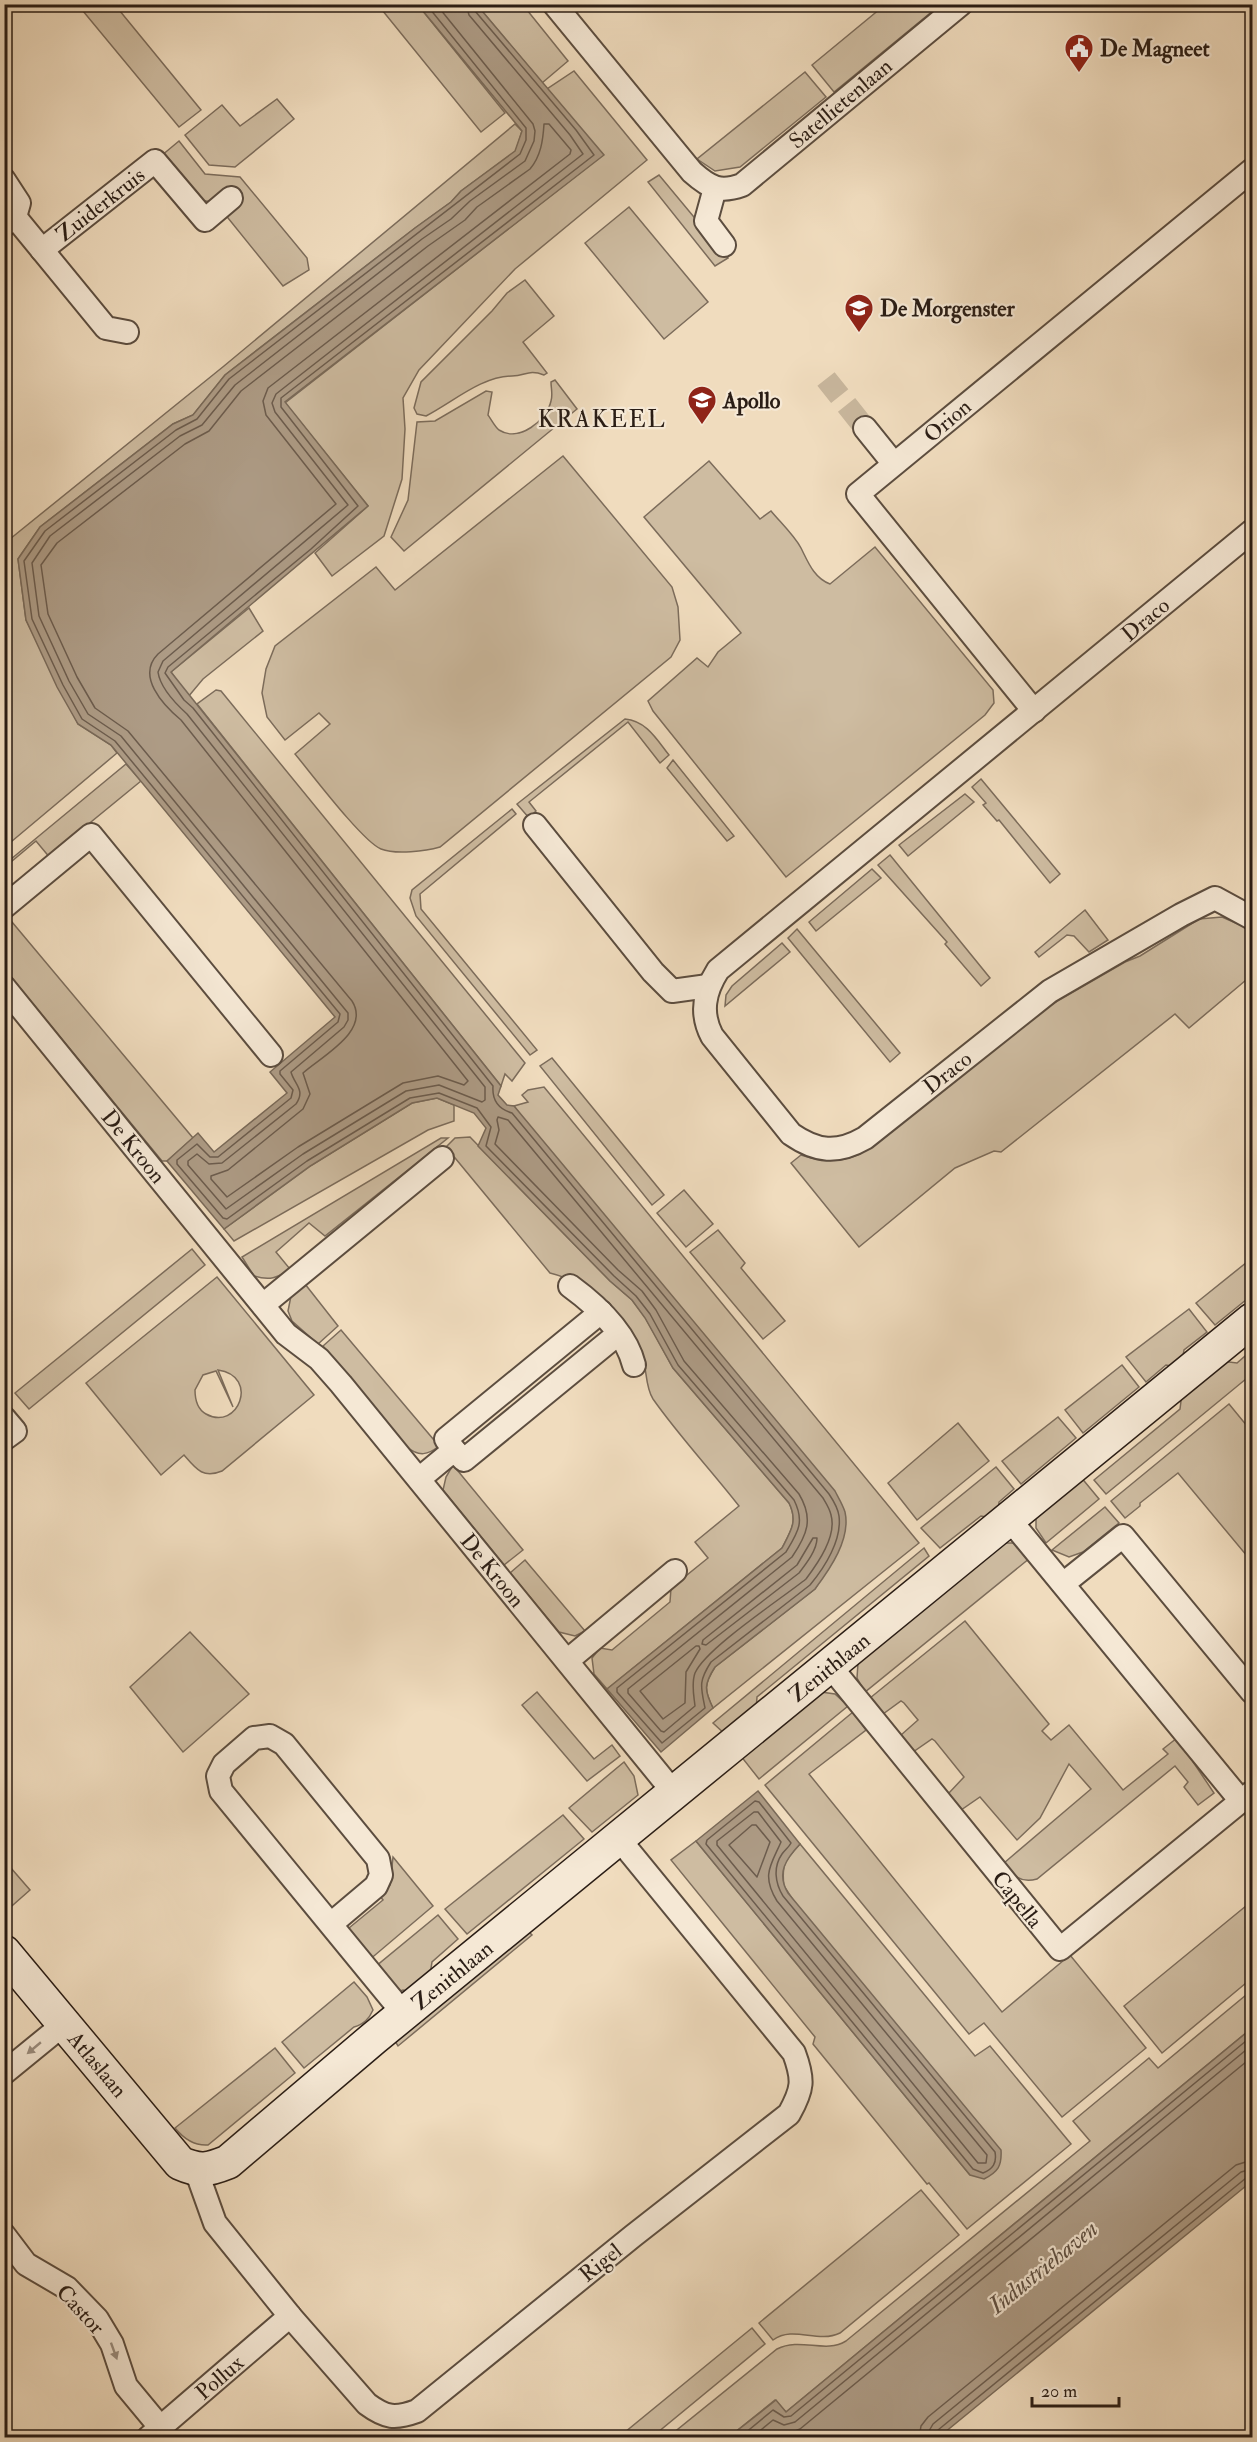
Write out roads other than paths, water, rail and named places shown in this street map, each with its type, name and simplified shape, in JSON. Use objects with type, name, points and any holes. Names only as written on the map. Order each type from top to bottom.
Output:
[{"type":"street","points":[[554,4],[692,172],[703,182],[715,188],[706,221],[724,245]]},
{"type":"street","name":"Satellietenlaan","points":[[715,188],[729,189],[742,185],[961,4]]},
{"type":"street","name":"Zuiderkruis","points":[[42,250],[155,161],[205,220],[231,198]]},
{"type":"street","name":"Orion","points":[[1034,711],[858,494],[1252,170]]},
{"type":"street","name":"Zuiderkruis","points":[[4,180],[19,203],[10,221],[42,250],[106,328],[127,332]]},
{"type":"street","points":[[865,428],[894,464]]},
{"type":"street","name":"Draco","points":[[1252,531],[718,970],[708,986],[704,1006],[705,1023],[712,1036],[791,1134],[807,1145],[824,1149],[850,1147],[865,1138],[1050,991],[1181,915],[1215,898],[1252,918]]},
{"type":"street","points":[[535,825],[653,972],[672,991],[708,986]]},
{"type":"street","points":[[4,907],[91,835],[271,1055]]},
{"type":"street","name":"De Kroon","points":[[4,987],[286,1334],[319,1359],[675,1794]]},
{"type":"street","points":[[263,1305],[442,1158]]},
{"type":"street","points":[[570,1286],[601,1312],[618,1334],[632,1357],[634,1365]]},
{"type":"street","points":[[601,1312],[446,1439],[454,1450],[464,1460],[618,1334]]},
{"type":"street","name":"Zenithlaan","points":[[196,2170],[212,2168],[228,2162],[404,2014],[1252,1320]]},
{"type":"street","points":[[4,1418],[15,1431],[4,1439]]},
{"type":"street","points":[[419,1479],[454,1450]]},
{"type":"street","name":"Capella","points":[[830,1666],[1060,1949],[1247,1797],[1010,1520]]},
{"type":"street","points":[[1063,1584],[1123,1536],[1252,1692]]},
{"type":"street","points":[[567,1661],[675,1571]]},
{"type":"street","name":"Zenithlaan","points":[[331,1924],[376,1886],[381,1875],[378,1859],[284,1744],[270,1736],[254,1738],[224,1764],[218,1776],[221,1791],[404,2014]]},
{"type":"street","name":"Rigel","points":[[196,2170],[215,2223],[290,2316],[367,2404],[381,2414],[400,2417],[417,2410],[567,2288],[789,2114],[799,2096],[802,2075],[794,2053],[619,1839]]},
{"type":"street","name":"Atlaslaan","points":[[4,1952],[169,2151],[180,2163],[196,2170]]},
{"type":"street","points":[[4,2073],[64,2024]]},
{"type":"street","name":"Castor","points":[[4,2235],[26,2264],[67,2288],[97,2319],[112,2344],[126,2386],[154,2432]]},
{"type":"street","name":"Pollux","points":[[154,2432],[290,2316]]},
{"type":"water","points":[[418,5],[477,5],[604,155],[285,402],[368,506],[171,672],[501,1086],[498,1095],[507,1105],[514,1106],[835,1491],[843,1507],[846,1522],[842,1543],[833,1563],[815,1589],[715,1667],[707,1687],[713,1708],[661,1752],[607,1689],[782,1548],[791,1531],[793,1521],[789,1503],[673,1368],[645,1318],[632,1300],[610,1281],[478,1146],[486,1128],[474,1113],[437,1098],[412,1103],[310,1166],[224,1229],[167,1161],[198,1133],[214,1152],[287,1093],[270,1072],[335,1017],[111,745],[78,724],[57,687],[26,620],[18,559],[40,527],[173,424],[193,415],[225,375],[515,151],[522,131]]},
{"type":"water","points":[[758,1791],[800,1844],[784,1867],[784,1886],[788,1893],[1001,2150],[1001,2160],[996,2171],[984,2179],[970,2175],[696,1841]]},
{"type":"water","name":"Industriehaven","points":[[1252,2028],[1252,2181],[939,2437],[729,2437],[776,2400],[786,2412]]},
{"type":"tunnel","points":[[826,379],[865,428]]},
{"type":"place","name":"De Magneet","points":[[1079,74]]},
{"type":"place","name":"De Morgenster","points":[[859,334]]},
{"type":"place","name":"Apollo","points":[[702,426]]},
{"type":"district","name":"KRAKEEL","points":[[602,419]]}]
